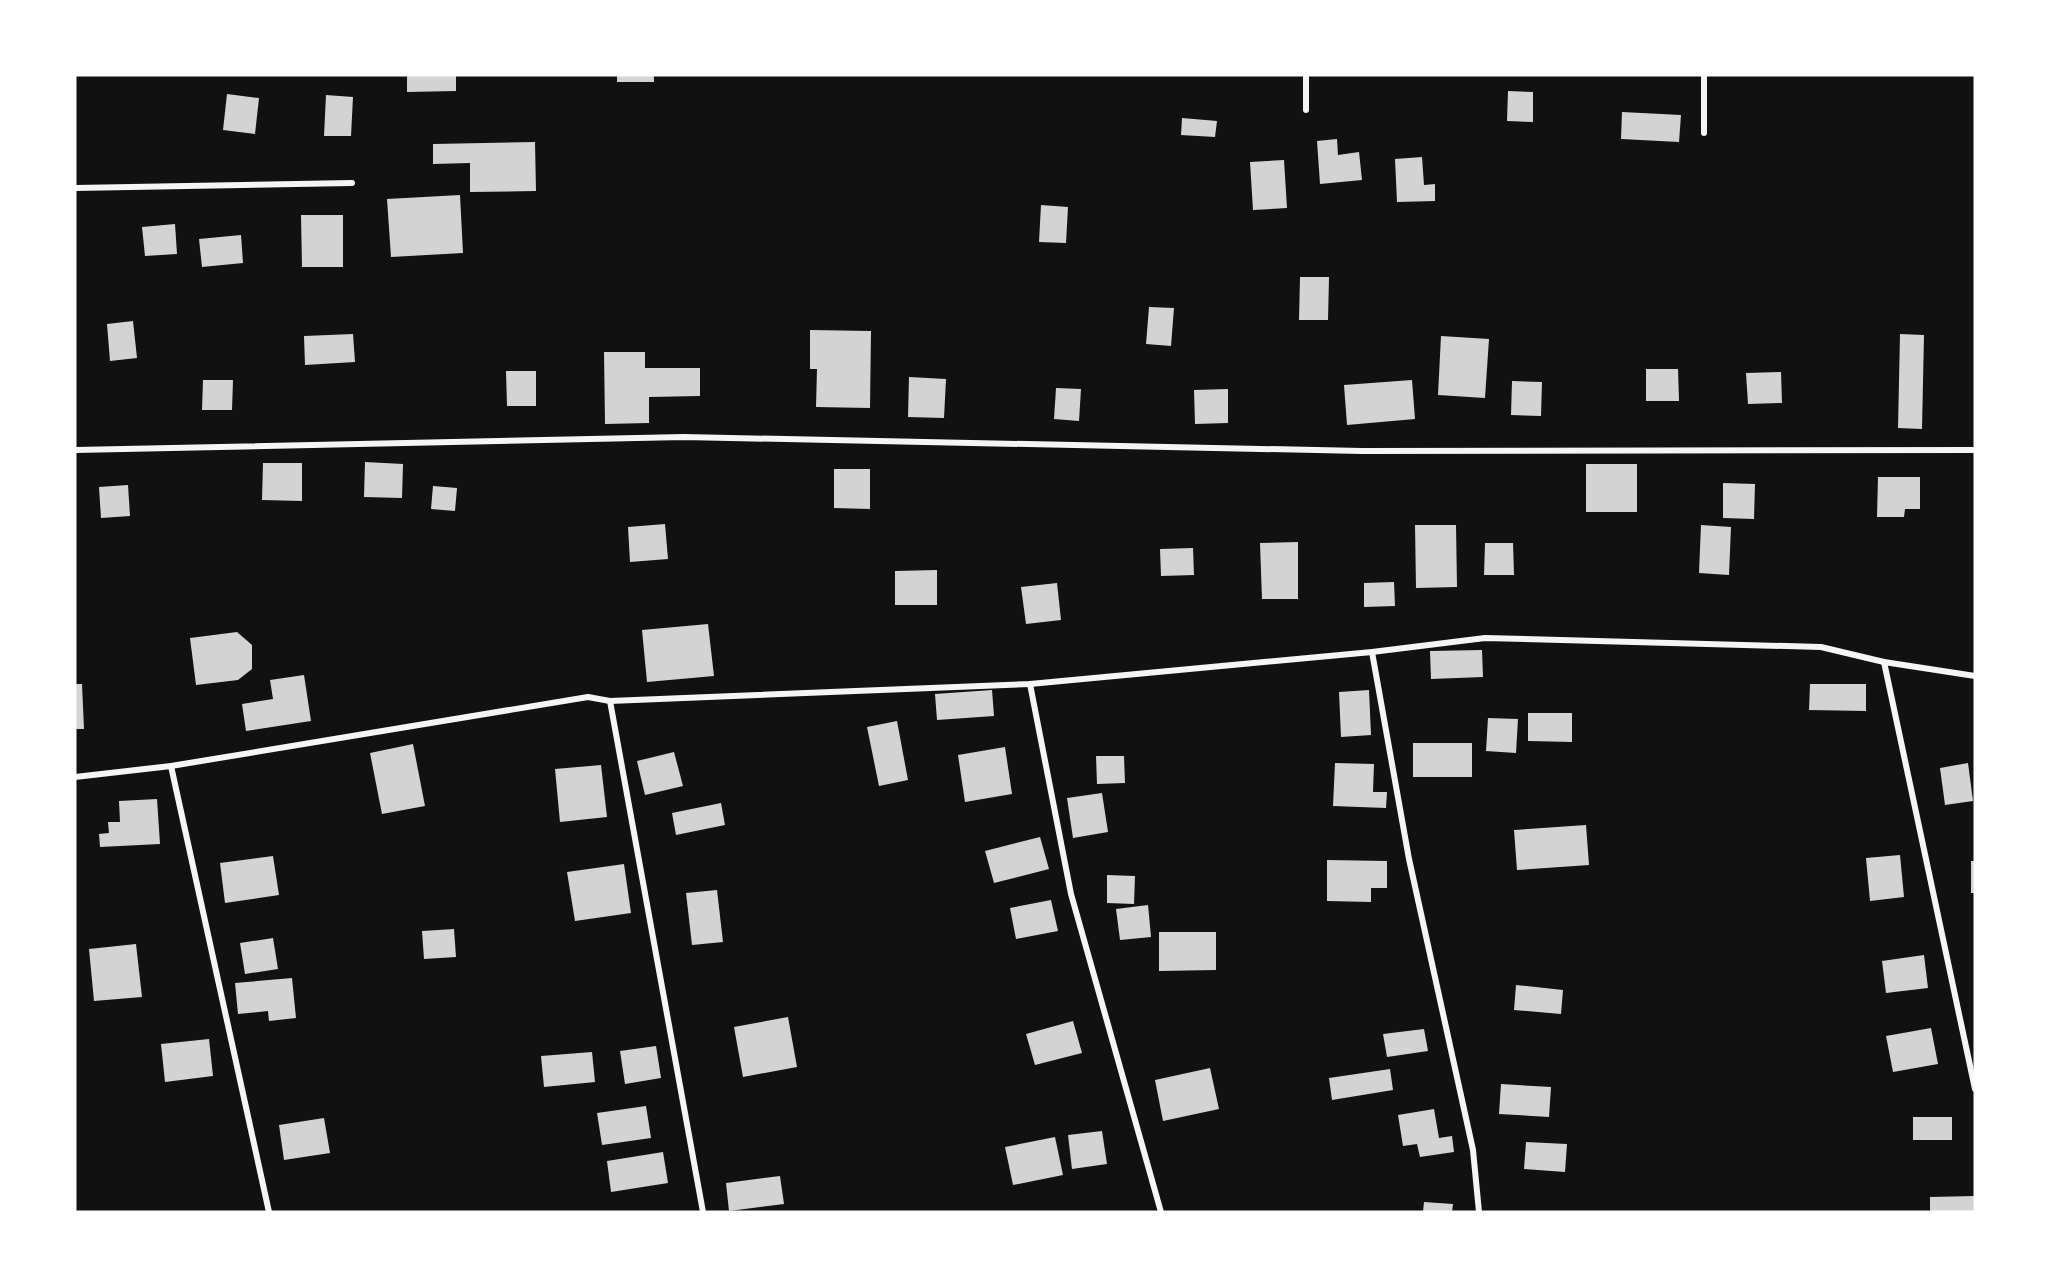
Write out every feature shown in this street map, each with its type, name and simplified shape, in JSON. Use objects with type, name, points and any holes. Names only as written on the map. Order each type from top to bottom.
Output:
[{"type":"street","points":[[1306,75],[1306,110]]},
{"type":"street","points":[[1704,75],[1704,134]]},
{"type":"street","points":[[75,188],[352,183]]},
{"type":"street","points":[[75,450],[684,438],[1362,451],[1975,450]]},
{"type":"street","points":[[75,777],[171,766],[588,698],[610,701],[1030,684],[1485,638],[1821,647],[1884,662],[1975,676]]},
{"type":"street","points":[[1372,651],[1408,859],[1473,1150],[1479,1212]]},
{"type":"street","points":[[1884,662],[1975,1089]]},
{"type":"street","points":[[1030,684],[1071,894],[1161,1212]]},
{"type":"street","points":[[610,701],[703,1212]]},
{"type":"street","points":[[171,766],[269,1212]]},
{"type":"building","points":[[407,75],[456,75],[456,91],[407,92]]},
{"type":"building","points":[[617,75],[654,75],[654,82],[617,82]]},
{"type":"building","points":[[1508,91],[1533,92],[1533,122],[1507,121]]},
{"type":"building","points":[[227,94],[259,98],[255,134],[223,130]]},
{"type":"building","points":[[326,95],[353,97],[351,136],[324,136]]},
{"type":"building","points":[[1622,112],[1681,115],[1679,142],[1621,139]]},
{"type":"building","points":[[1182,118],[1217,121],[1215,137],[1181,135]]},
{"type":"building","points":[[1337,139],[1338,155],[1359,152],[1362,180],[1320,184],[1317,141]]},
{"type":"building","points":[[535,142],[536,191],[470,192],[470,163],[433,164],[433,144]]},
{"type":"building","points":[[1422,157],[1424,185],[1435,184],[1435,201],[1397,202],[1395,159]]},
{"type":"building","points":[[1284,160],[1287,208],[1253,210],[1250,162]]},
{"type":"building","points":[[460,195],[463,253],[391,257],[387,199]]},
{"type":"building","points":[[1041,205],[1068,207],[1066,243],[1039,242]]},
{"type":"building","points":[[301,215],[343,215],[343,267],[302,267]]},
{"type":"building","points":[[175,224],[177,254],[145,256],[142,227]]},
{"type":"building","points":[[241,235],[243,263],[202,267],[199,239]]},
{"type":"building","points":[[1300,277],[1329,277],[1328,320],[1299,320]]},
{"type":"building","points":[[1149,307],[1174,308],[1171,346],[1146,344]]},
{"type":"building","points":[[133,321],[137,358],[110,361],[107,324]]},
{"type":"building","points":[[810,330],[871,331],[870,408],[816,407],[817,369],[810,369]]},
{"type":"building","points":[[353,334],[355,362],[305,365],[304,336]]},
{"type":"building","points":[[1900,334],[1924,335],[1922,429],[1898,428]]},
{"type":"building","points":[[1441,336],[1489,339],[1485,398],[1438,395]]},
{"type":"building","points":[[604,352],[645,352],[645,368],[700,368],[700,396],[649,397],[649,423],[605,424]]},
{"type":"building","points":[[1646,369],[1678,369],[1679,401],[1646,401]]},
{"type":"building","points":[[506,371],[536,371],[536,406],[507,406]]},
{"type":"building","points":[[1781,372],[1782,403],[1748,404],[1746,373]]},
{"type":"building","points":[[909,377],[946,379],[944,418],[908,417]]},
{"type":"building","points":[[203,380],[233,380],[232,410],[202,410]]},
{"type":"building","points":[[1412,380],[1415,419],[1347,425],[1344,385]]},
{"type":"building","points":[[1512,381],[1542,382],[1541,416],[1511,415]]},
{"type":"building","points":[[1056,388],[1081,389],[1079,421],[1054,419]]},
{"type":"building","points":[[1228,389],[1228,423],[1195,424],[1194,390]]},
{"type":"building","points":[[365,462],[403,464],[402,498],[364,497]]},
{"type":"building","points":[[263,463],[302,463],[302,501],[262,500]]},
{"type":"building","points":[[1586,464],[1637,464],[1637,512],[1586,512]]},
{"type":"building","points":[[834,469],[870,469],[870,509],[834,508]]},
{"type":"building","points":[[1878,477],[1920,477],[1920,509],[1905,509],[1904,517],[1877,517]]},
{"type":"building","points":[[1723,483],[1755,484],[1754,519],[1723,518]]},
{"type":"building","points":[[128,485],[130,516],[101,518],[99,487]]},
{"type":"building","points":[[433,486],[457,488],[455,511],[431,509]]},
{"type":"building","points":[[665,524],[668,559],[630,562],[628,527]]},
{"type":"building","points":[[1415,525],[1456,525],[1457,587],[1416,588]]},
{"type":"building","points":[[1701,525],[1731,527],[1729,575],[1699,573]]},
{"type":"building","points":[[1298,542],[1298,599],[1262,599],[1260,543]]},
{"type":"building","points":[[1485,543],[1513,543],[1514,575],[1484,575]]},
{"type":"building","points":[[1193,548],[1194,575],[1161,576],[1160,549]]},
{"type":"building","points":[[937,570],[937,605],[895,605],[895,571]]},
{"type":"building","points":[[1394,582],[1395,606],[1364,607],[1364,583]]},
{"type":"building","points":[[1057,583],[1061,620],[1026,624],[1021,587]]},
{"type":"building","points":[[708,624],[714,676],[647,682],[642,630]]},
{"type":"building","points":[[237,632],[252,645],[252,669],[238,680],[196,685],[190,638]]},
{"type":"building","points":[[1482,650],[1483,677],[1431,679],[1430,651]]},
{"type":"building","points":[[304,675],[311,721],[246,731],[242,704],[273,699],[270,680]]},
{"type":"building","points":[[75,684],[82,684],[84,729],[75,729]]},
{"type":"building","points":[[1810,684],[1866,684],[1866,711],[1809,710]]},
{"type":"building","points":[[992,690],[994,716],[937,720],[935,694]]},
{"type":"building","points":[[1369,690],[1371,735],[1341,737],[1339,692]]},
{"type":"building","points":[[1528,713],[1572,713],[1572,742],[1528,741]]},
{"type":"building","points":[[1488,718],[1518,719],[1516,753],[1486,751]]},
{"type":"building","points":[[897,721],[908,780],[879,786],[867,727]]},
{"type":"building","points":[[1413,743],[1472,743],[1472,777],[1413,777]]},
{"type":"building","points":[[413,744],[425,806],[382,814],[370,753]]},
{"type":"building","points":[[1005,747],[1012,794],[965,802],[958,755]]},
{"type":"building","points":[[674,752],[683,786],[645,795],[637,761]]},
{"type":"building","points":[[1096,756],[1124,756],[1125,783],[1097,784]]},
{"type":"building","points":[[1335,763],[1374,764],[1373,792],[1387,792],[1386,808],[1333,806]]},
{"type":"building","points":[[1968,763],[1973,801],[1945,805],[1940,768]]},
{"type":"building","points":[[601,765],[607,817],[560,822],[555,769]]},
{"type":"building","points":[[1102,793],[1108,832],[1073,838],[1067,798]]},
{"type":"building","points":[[157,799],[160,844],[100,847],[99,834],[109,833],[108,822],[120,822],[119,801]]},
{"type":"building","points":[[721,803],[725,825],[676,835],[672,813]]},
{"type":"building","points":[[1586,825],[1589,865],[1517,870],[1514,830]]},
{"type":"building","points":[[1040,837],[1049,869],[994,883],[985,851]]},
{"type":"building","points":[[1900,855],[1904,897],[1870,901],[1866,858]]},
{"type":"building","points":[[273,856],[279,895],[225,903],[220,863]]},
{"type":"building","points":[[1327,860],[1387,861],[1387,888],[1371,888],[1371,902],[1327,901]]},
{"type":"building","points":[[1971,861],[1975,861],[1975,893],[1971,893]]},
{"type":"building","points":[[624,864],[631,913],[575,921],[567,872]]},
{"type":"building","points":[[1107,875],[1135,876],[1134,904],[1107,903]]},
{"type":"building","points":[[717,890],[723,942],[692,945],[686,893]]},
{"type":"building","points":[[1051,900],[1058,931],[1016,939],[1010,908]]},
{"type":"building","points":[[1148,905],[1151,937],[1120,940],[1116,909]]},
{"type":"building","points":[[454,929],[456,957],[424,959],[422,931]]},
{"type":"building","points":[[1159,932],[1216,932],[1216,970],[1159,971]]},
{"type":"building","points":[[273,938],[278,969],[245,974],[240,943]]},
{"type":"building","points":[[136,944],[142,997],[94,1001],[89,949]]},
{"type":"building","points":[[1924,955],[1928,988],[1886,993],[1882,961]]},
{"type":"building","points":[[292,978],[296,1018],[269,1021],[268,1011],[238,1014],[235,983]]},
{"type":"building","points":[[1516,985],[1563,990],[1561,1014],[1514,1010]]},
{"type":"building","points":[[788,1017],[797,1067],[743,1077],[734,1027]]},
{"type":"building","points":[[1073,1021],[1082,1053],[1035,1065],[1026,1034]]},
{"type":"building","points":[[1931,1028],[1938,1064],[1893,1072],[1886,1036]]},
{"type":"building","points":[[1424,1029],[1428,1051],[1387,1057],[1383,1034]]},
{"type":"building","points":[[209,1039],[213,1076],[165,1082],[161,1044]]},
{"type":"building","points":[[656,1046],[661,1078],[625,1084],[620,1051]]},
{"type":"building","points":[[592,1052],[595,1082],[544,1087],[541,1056]]},
{"type":"building","points":[[1210,1068],[1219,1109],[1163,1121],[1155,1080]]},
{"type":"building","points":[[1390,1069],[1393,1090],[1332,1100],[1329,1078]]},
{"type":"building","points":[[1501,1084],[1551,1087],[1549,1117],[1499,1114]]},
{"type":"building","points":[[646,1106],[651,1138],[602,1145],[597,1113]]},
{"type":"building","points":[[1434,1109],[1439,1138],[1452,1136],[1454,1152],[1420,1157],[1417,1144],[1403,1146],[1398,1115]]},
{"type":"building","points":[[1913,1117],[1952,1117],[1952,1140],[1913,1140]]},
{"type":"building","points":[[324,1118],[330,1153],[284,1160],[279,1125]]},
{"type":"building","points":[[1102,1131],[1107,1164],[1072,1169],[1068,1135]]},
{"type":"building","points":[[1055,1137],[1063,1175],[1013,1185],[1005,1147]]},
{"type":"building","points":[[1526,1142],[1567,1144],[1565,1172],[1524,1169]]},
{"type":"building","points":[[663,1152],[668,1183],[611,1192],[607,1161]]},
{"type":"building","points":[[780,1176],[784,1204],[729,1211],[726,1183]]},
{"type":"building","points":[[1974,1196],[1974,1212],[1930,1212],[1930,1197]]},
{"type":"building","points":[[1424,1202],[1453,1204],[1452,1212],[1423,1212]]}]
